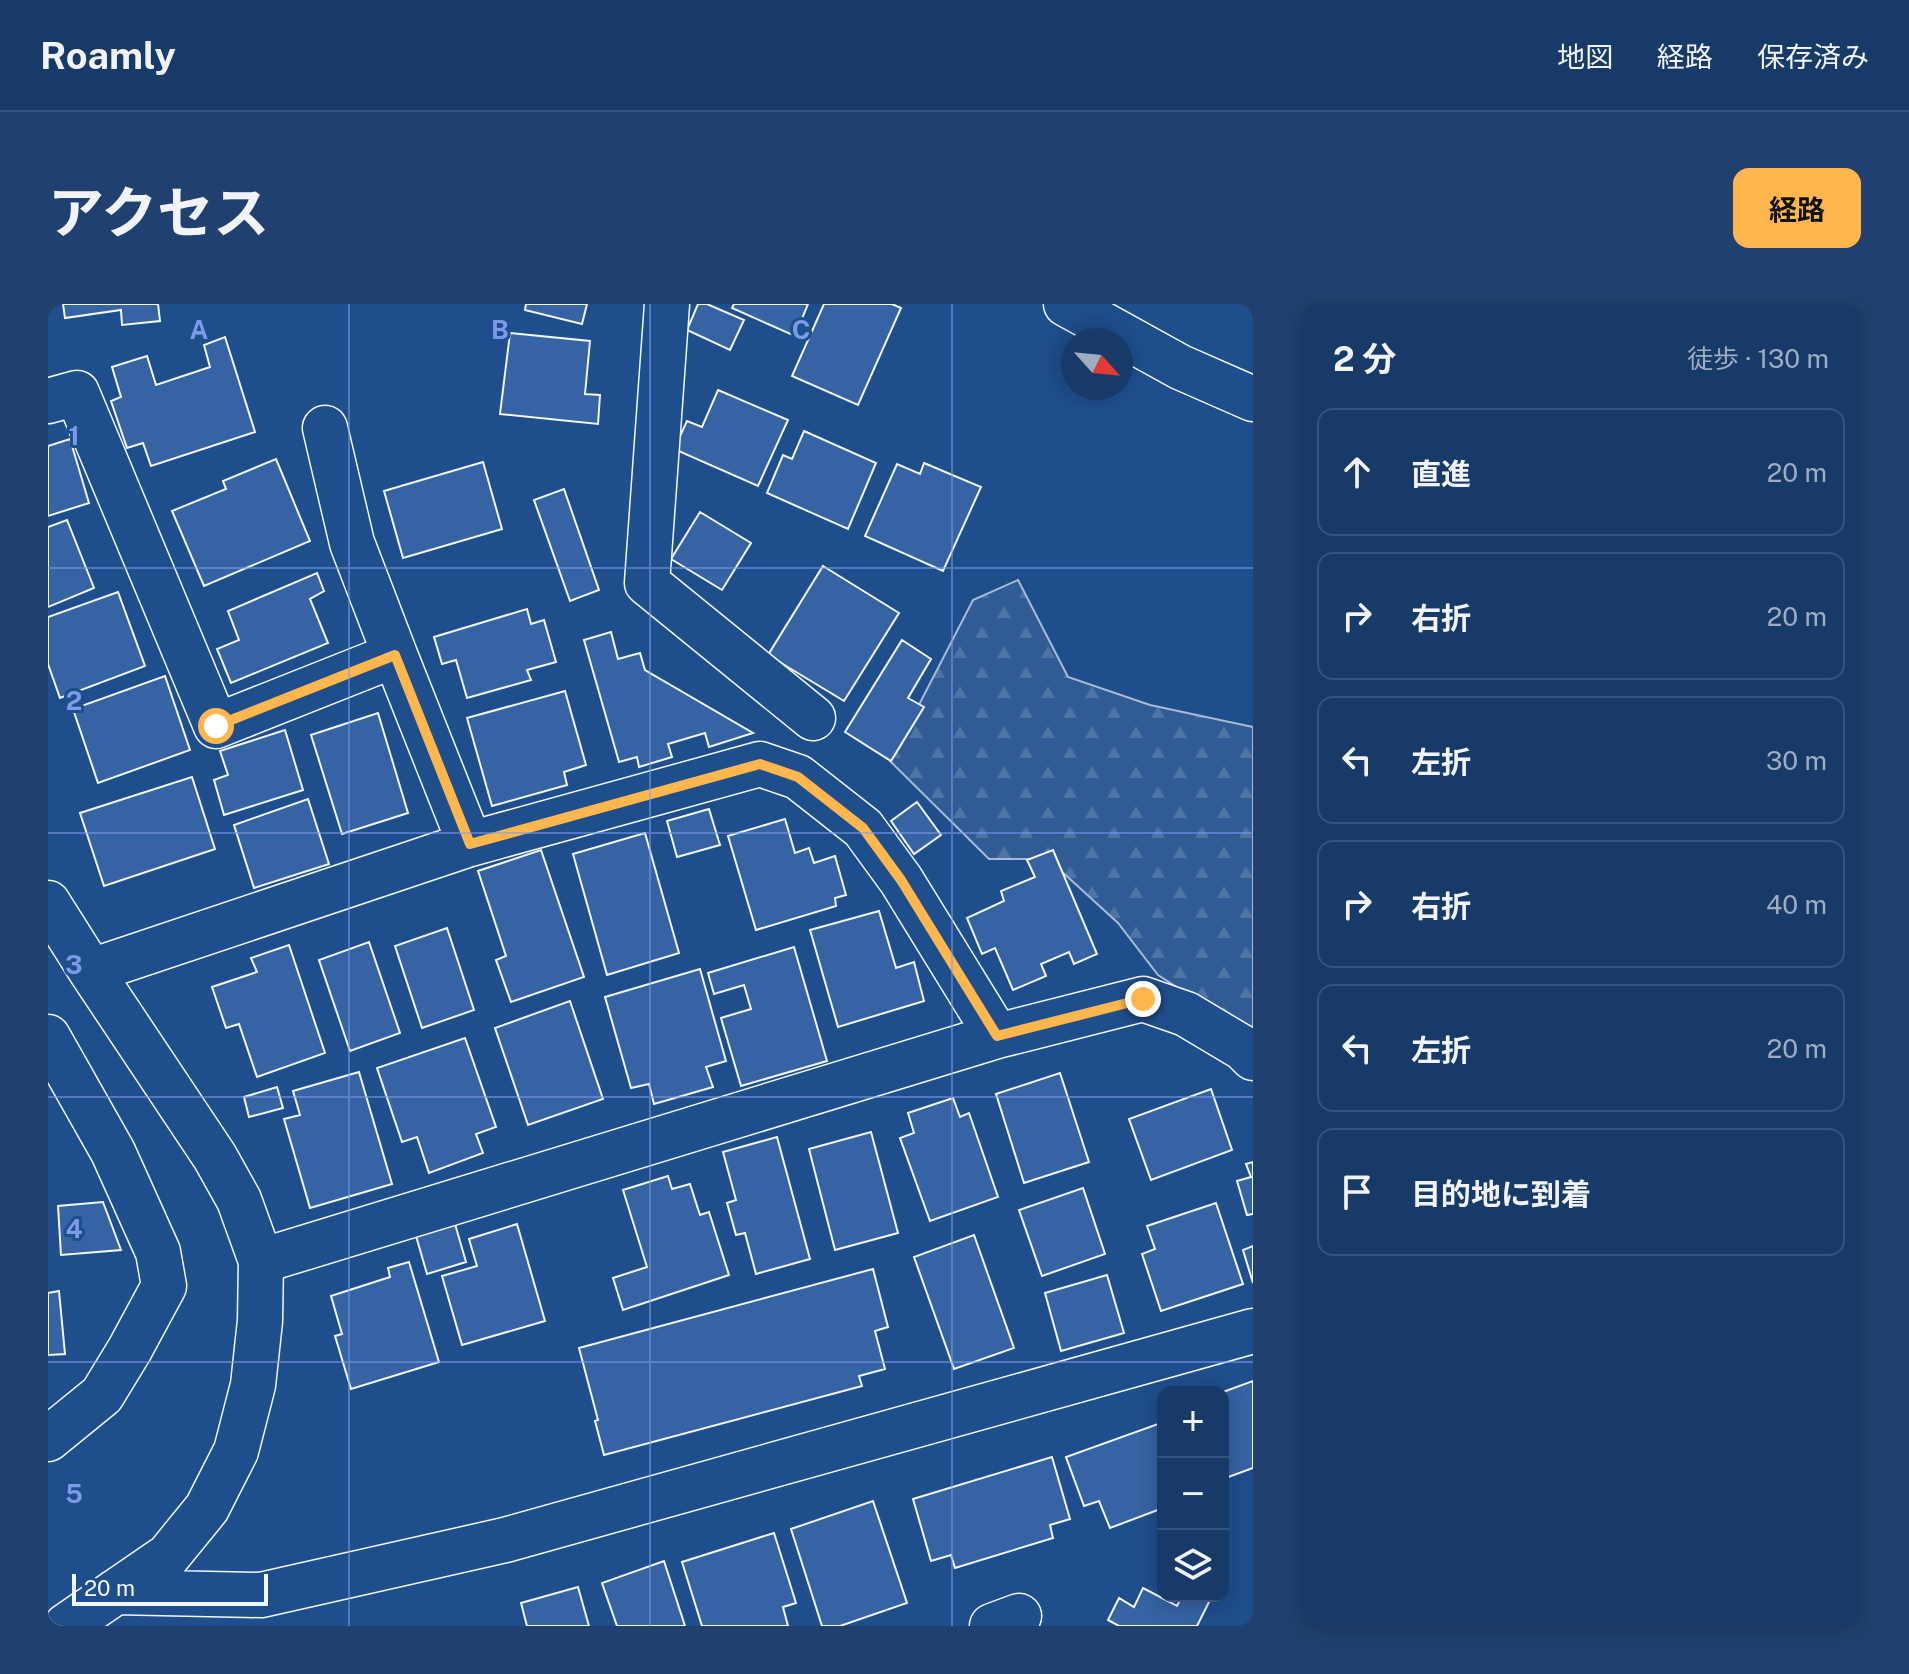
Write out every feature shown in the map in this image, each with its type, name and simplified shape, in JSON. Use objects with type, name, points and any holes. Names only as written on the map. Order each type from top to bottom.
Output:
[{"type":"street","points":[[667,304],[647,583],[813,718]]},
{"type":"street","points":[[1066,304],[1180,367],[1253,399]]},
{"type":"street","points":[[48,401],[77,393],[216,726],[395,655]]},
{"type":"street","points":[[325,428],[352,543],[470,844]]},
{"type":"street","points":[[91,971],[470,844],[760,764],[798,777],[863,828],[901,880],[997,1036]]},
{"type":"street","points":[[48,903],[215,1157],[239,1200],[261,1261],[260,1321],[253,1385],[236,1451],[207,1508],[168,1556],[66,1626]]},
{"type":"street","points":[[261,1261],[997,1036],[1143,999],[1186,1014],[1243,1048],[1253,1058]]},
{"type":"street","points":[[48,1037],[113,1152],[158,1252],[164,1286],[102,1395],[48,1439]]},
{"type":"street","points":[[115,1592],[261,1595],[490,1543],[1253,1331]]},
{"type":"green space","points":[[1018,580],[1068,677],[1150,705],[1253,727],[1253,1038],[1158,975],[1118,923],[1048,859],[989,859],[890,761],[973,600]]},
{"type":"building","points":[[63,304],[158,304],[160,321],[122,325],[121,310],[65,318]]},
{"type":"building","points":[[526,304],[587,304],[582,324],[525,310]]},
{"type":"building","points":[[698,304],[707,304],[744,320],[730,350],[687,330]]},
{"type":"building","points":[[734,304],[808,304],[795,336],[732,308]]},
{"type":"building","points":[[824,304],[892,304],[901,308],[858,405],[792,376]]},
{"type":"building","points":[[510,333],[590,341],[585,394],[600,395],[598,424],[500,414]]},
{"type":"building","points":[[225,337],[255,432],[151,466],[143,443],[127,448],[111,401],[121,397],[112,367],[147,356],[156,385],[210,367],[204,345]]},
{"type":"building","points":[[718,390],[788,420],[758,486],[674,449],[687,421],[702,427]]},
{"type":"building","points":[[804,431],[876,463],[848,529],[767,493],[783,455],[792,459]]},
{"type":"building","points":[[70,439],[89,503],[48,516],[48,446]]},
{"type":"building","points":[[276,459],[310,541],[204,586],[172,511],[226,489],[223,481]]},
{"type":"building","points":[[483,462],[502,529],[403,558],[384,491]]},
{"type":"building","points":[[924,463],[981,487],[943,571],[865,536],[897,464],[920,474]]},
{"type":"building","points":[[564,489],[599,590],[570,601],[534,500]]},
{"type":"building","points":[[700,512],[751,543],[722,590],[671,559]]},
{"type":"building","points":[[67,520],[94,588],[48,607],[48,527]]},
{"type":"building","points":[[823,566],[899,613],[844,701],[768,655]]},
{"type":"building","points":[[317,573],[324,591],[310,599],[328,643],[231,683],[217,649],[239,640],[228,611]]},
{"type":"building","points":[[118,592],[145,666],[60,698],[48,664],[48,617]]},
{"type":"building","points":[[527,609],[531,624],[544,620],[556,662],[527,670],[531,680],[467,698],[456,660],[442,664],[434,637]]},
{"type":"building","points":[[611,632],[618,659],[640,653],[645,670],[753,733],[709,747],[705,733],[668,744],[672,757],[639,767],[637,757],[619,762],[584,640]]},
{"type":"building","points":[[902,640],[931,659],[908,698],[924,707],[891,761],[845,732]]},
{"type":"building","points":[[165,676],[190,750],[98,783],[73,709]]},
{"type":"building","points":[[565,691],[586,765],[564,772],[567,785],[492,806],[467,718]]},
{"type":"building","points":[[378,713],[408,813],[342,834],[311,735]]},
{"type":"building","points":[[285,730],[303,790],[224,815],[214,780],[228,775],[220,751]]},
{"type":"building","points":[[192,777],[215,849],[104,886],[80,813]]},
{"type":"building","points":[[308,799],[329,864],[254,888],[234,825]]},
{"type":"building","points":[[917,802],[941,835],[914,854],[891,821]]},
{"type":"building","points":[[709,809],[720,845],[677,857],[667,821]]},
{"type":"building","points":[[785,819],[795,853],[809,848],[814,863],[835,856],[846,895],[835,898],[836,906],[756,930],[728,836]]},
{"type":"building","points":[[645,833],[679,953],[607,975],[573,854]]},
{"type":"building","points":[[541,850],[584,977],[511,1002],[496,960],[506,956],[478,871]]},
{"type":"building","points":[[1053,850],[1097,954],[1074,964],[1069,952],[1041,964],[1046,976],[1013,990],[995,948],[982,954],[967,918],[1004,901],[1001,891],[1035,877],[1027,860]]},
{"type":"building","points":[[879,911],[896,968],[914,962],[924,1001],[838,1027],[810,930]]},
{"type":"building","points":[[447,928],[474,1010],[422,1028],[395,946]]},
{"type":"building","points":[[369,942],[400,1033],[350,1051],[319,960]]},
{"type":"building","points":[[289,945],[325,1053],[257,1077],[239,1024],[226,1028],[212,987],[257,972],[251,958]]},
{"type":"building","points":[[794,947],[827,1061],[741,1086],[721,1018],[751,1009],[744,985],[714,994],[708,973]]},
{"type":"building","points":[[700,969],[726,1061],[706,1067],[713,1087],[654,1104],[649,1084],[631,1088],[605,997]]},
{"type":"building","points":[[570,1001],[603,1099],[528,1125],[495,1028]]},
{"type":"building","points":[[465,1038],[496,1127],[476,1134],[483,1153],[429,1173],[417,1137],[402,1142],[377,1068]]},
{"type":"building","points":[[359,1072],[392,1184],[310,1208],[284,1119],[300,1115],[293,1091]]},
{"type":"building","points":[[1060,1073],[1089,1162],[1024,1183],[996,1094]]},
{"type":"building","points":[[277,1087],[283,1108],[249,1117],[244,1097]]},
{"type":"building","points":[[1211,1089],[1232,1150],[1151,1180],[1129,1119]]},
{"type":"building","points":[[953,1098],[960,1117],[969,1113],[998,1197],[930,1221],[900,1138],[914,1133],[908,1113]]},
{"type":"building","points":[[871,1132],[898,1233],[835,1250],[809,1149]]},
{"type":"building","points":[[777,1137],[810,1259],[756,1274],[745,1233],[736,1235],[727,1203],[736,1200],[723,1152]]},
{"type":"building","points":[[1253,1162],[1253,1214],[1247,1215],[1237,1181],[1251,1177],[1246,1164]]},
{"type":"building","points":[[668,1176],[672,1189],[690,1184],[700,1215],[709,1212],[729,1275],[623,1310],[613,1278],[647,1267],[623,1190]]},
{"type":"building","points":[[1083,1188],[1105,1254],[1042,1276],[1019,1210]]},
{"type":"building","points":[[103,1202],[121,1250],[61,1255],[58,1206]]},
{"type":"building","points":[[1216,1203],[1243,1284],[1161,1311],[1142,1254],[1155,1249],[1147,1226]]},
{"type":"building","points":[[455,1224],[466,1262],[427,1274],[416,1236]]},
{"type":"building","points":[[517,1224],[545,1321],[462,1345],[442,1276],[477,1266],[469,1239]]},
{"type":"building","points":[[974,1235],[1014,1348],[954,1369],[914,1257]]},
{"type":"building","points":[[1253,1246],[1253,1283],[1243,1250]]},
{"type":"building","points":[[409,1262],[439,1362],[351,1389],[335,1336],[342,1334],[331,1296],[390,1277],[388,1268]]},
{"type":"building","points":[[873,1269],[888,1327],[875,1331],[885,1369],[859,1376],[862,1386],[604,1455],[579,1348]]},
{"type":"building","points":[[1107,1275],[1124,1333],[1061,1351],[1045,1293]]},
{"type":"building","points":[[59,1291],[65,1354],[48,1355],[48,1293]]},
{"type":"building","points":[[1253,1381],[1253,1468],[1229,1477],[1229,1458],[1229,1390]]},
{"type":"building","points":[[1157,1424],[1157,1510],[1110,1528],[1099,1501],[1084,1506],[1066,1457]]},
{"type":"building","points":[[1052,1457],[1070,1519],[1050,1525],[1053,1538],[955,1568],[951,1555],[931,1561],[913,1499]]},
{"type":"building","points":[[873,1501],[907,1603],[840,1626],[822,1626],[791,1529]]},
{"type":"building","points":[[774,1533],[796,1603],[783,1607],[788,1626],[702,1626],[682,1562]]},
{"type":"building","points":[[664,1561],[685,1626],[617,1626],[602,1583]]},
{"type":"building","points":[[578,1587],[589,1626],[527,1626],[521,1603]]},
{"type":"building","points":[[1143,1588],[1157,1595],[1157,1602],[1169,1602],[1177,1606],[1179,1602],[1209,1602],[1197,1626],[1119,1626],[1108,1620],[1119,1598],[1134,1607]]},
{"type":"route","points":[[216,726],[395,655],[470,844],[760,764],[798,777],[863,828],[901,880],[997,1036],[1143,999]]}]
